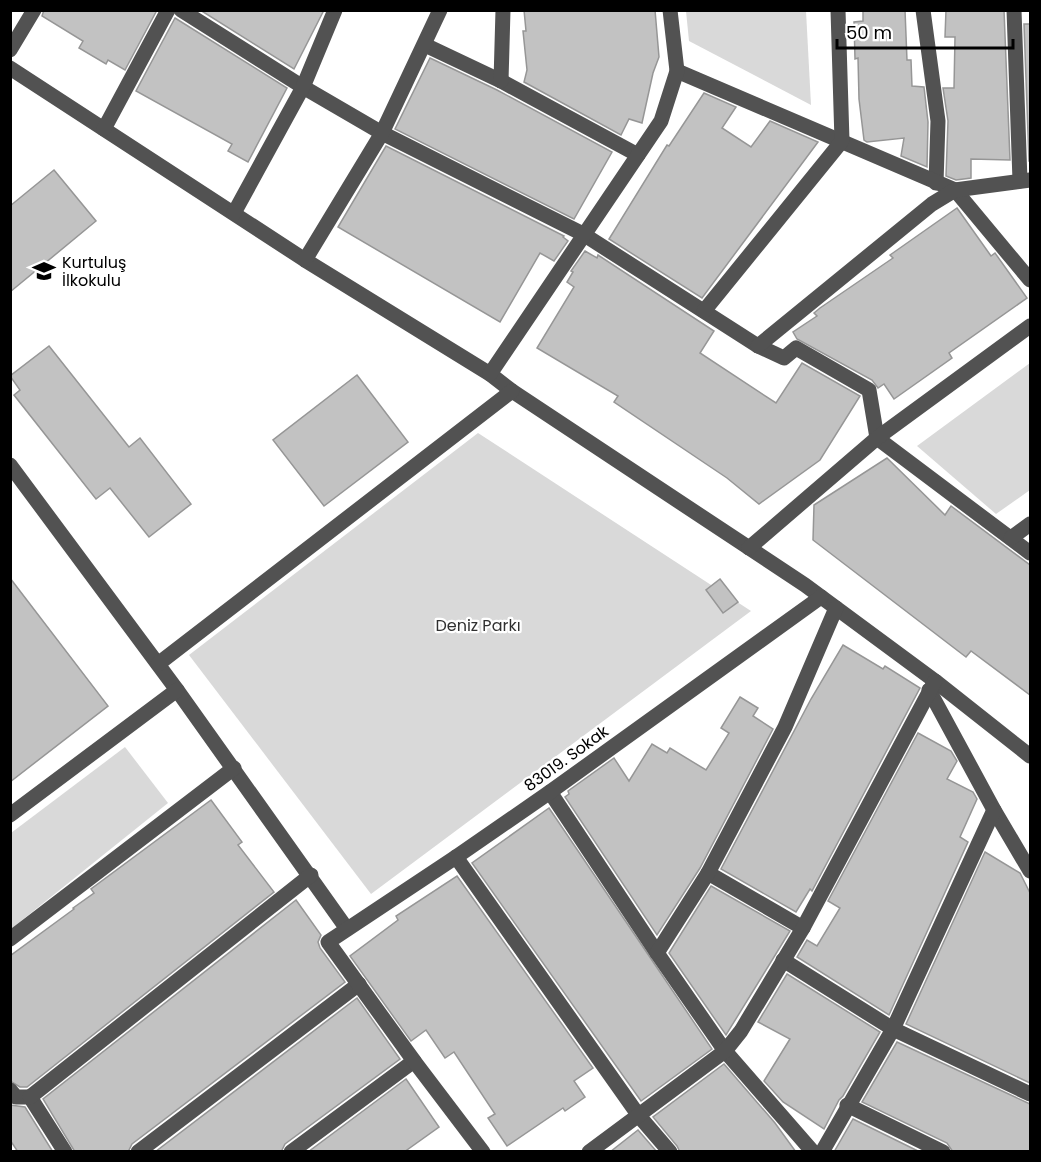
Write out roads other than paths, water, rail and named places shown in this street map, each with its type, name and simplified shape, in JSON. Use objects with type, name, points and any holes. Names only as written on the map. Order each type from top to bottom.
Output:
[{"type":"street","points":[[10,50],[34,10]]},
{"type":"street","points":[[104,129],[168,10]]},
{"type":"street","points":[[181,10],[303,87],[382,133],[583,234],[758,346],[784,358],[796,348],[869,390],[878,438],[1030,553]]},
{"type":"street","points":[[234,213],[303,87],[335,10]]},
{"type":"street","points":[[304,260],[382,133],[440,10]]},
{"type":"street","points":[[501,81],[503,10]]},
{"type":"street","points":[[490,374],[661,121],[677,71],[670,10]]},
{"type":"street","points":[[704,311],[842,141],[838,10]]},
{"type":"street","points":[[923,10],[938,121],[936,183]]},
{"type":"street","points":[[758,346],[932,204],[955,190],[1025,181],[1024,67],[1014,10]]},
{"type":"street","points":[[425,45],[501,81],[638,155]]},
{"type":"street","points":[[10,68],[304,260],[490,374],[512,391],[749,548],[836,608],[932,685],[1030,756]]},
{"type":"street","points":[[677,71],[955,190],[1030,280]]},
{"type":"street","points":[[749,548],[878,438],[1030,326]]},
{"type":"street","points":[[158,664],[512,391]]},
{"type":"street","points":[[10,465],[234,768],[347,929]]},
{"type":"street","points":[[1011,538],[1030,524]]},
{"type":"street","name":"83019. Sokak","points":[[358,984],[328,942],[550,792],[821,597]]},
{"type":"street","points":[[657,953],[708,873],[785,727],[836,608]]},
{"type":"street","points":[[932,685],[994,810],[1030,871]]},
{"type":"street","points":[[589,1152],[725,1051],[741,1032],[803,928],[932,685]]},
{"type":"street","points":[[10,815],[177,690]]},
{"type":"street","points":[[10,939],[234,768]]},
{"type":"street","points":[[550,792],[725,1051],[813,1152]]},
{"type":"street","points":[[822,1152],[893,1029],[994,810]]},
{"type":"street","points":[[456,857],[639,1116],[670,1152]]},
{"type":"street","points":[[708,873],[803,928]]},
{"type":"street","points":[[10,1090],[16,1097],[30,1097],[310,875]]},
{"type":"street","points":[[783,960],[893,1029],[1030,1094]]},
{"type":"street","points":[[138,1152],[358,984],[483,1152]]},
{"type":"street","points":[[291,1152],[414,1060]]},
{"type":"street","points":[[30,1097],[65,1152]]},
{"type":"street","points":[[848,1105],[944,1152]]},
{"type":"place","name":"Kurtuluş İlkokulu","points":[[44,271]]},
{"type":"park label","name":"Deniz Parkı","points":[[478,625]]}]
